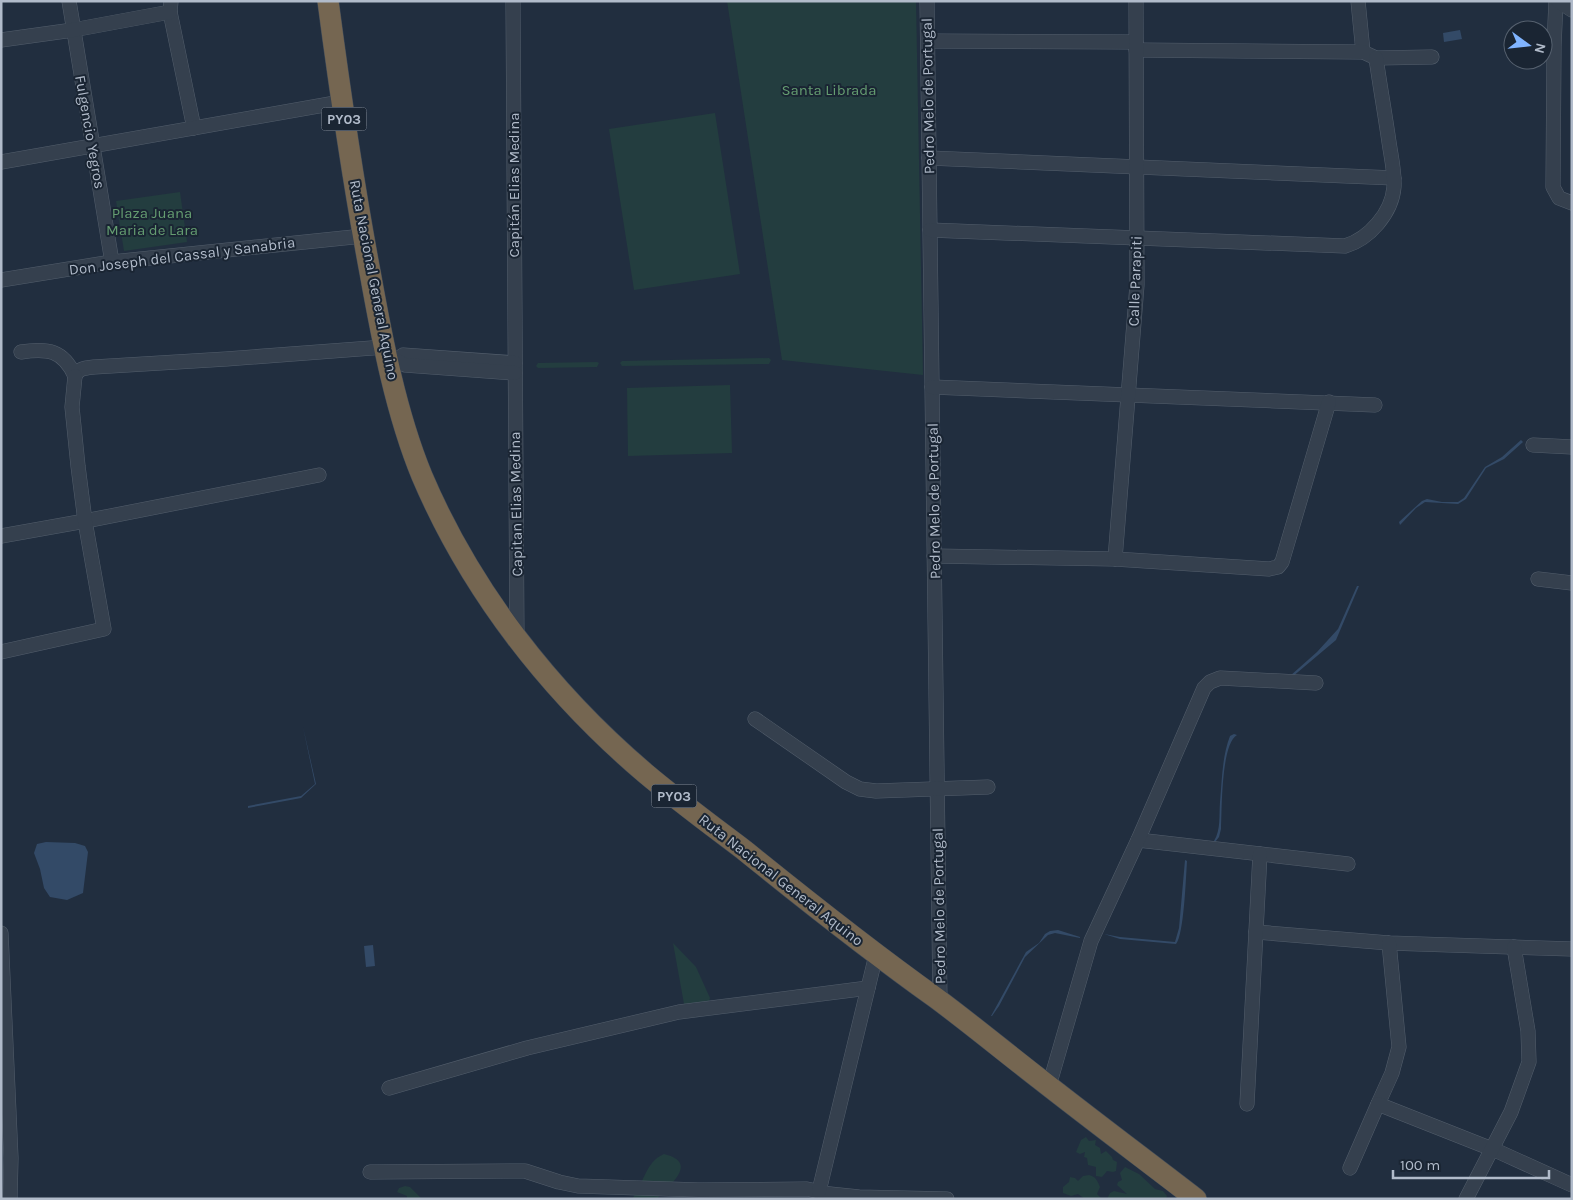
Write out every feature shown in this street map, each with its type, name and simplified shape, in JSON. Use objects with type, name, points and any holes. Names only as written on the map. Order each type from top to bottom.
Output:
[{"type":"highway","name":"Ruta Nacional General Aquino","points":[[328,1],[341,102],[363,236],[393,358],[411,444],[434,503],[478,583],[517,639],[549,678],[591,722],[646,774],[876,955],[1196,1199]]},
{"type":"street","name":"Fulgencio Yegros","points":[[69,1],[112,262]]},
{"type":"street","name":"Capitán Elias Medina","points":[[512,1],[515,368]]},
{"type":"street","name":"Pedro Melo de Portugal","points":[[927,1],[940,1002]]},
{"type":"street","name":"Calle Parapiti","points":[[1115,559],[1137,285],[1136,1]]},
{"type":"street","points":[[930,230],[1344,246],[1363,238],[1374,228],[1385,213],[1391,198],[1394,178],[1358,1]]},
{"type":"street","points":[[1572,10],[1557,1],[1554,46],[1553,187],[1558,198],[1572,203]]},
{"type":"street","points":[[1,40],[73,30],[170,7],[194,128]]},
{"type":"street","points":[[928,41],[1136,46],[1432,57]]},
{"type":"street","points":[[1,162],[341,102]]},
{"type":"street","points":[[929,158],[1394,178]]},
{"type":"street","name":"Don Joseph del Cassal y Sanabria","points":[[1,280],[112,262],[363,236]]},
{"type":"street","points":[[1,652],[104,630],[85,521],[72,407],[75,376],[66,359],[56,353],[39,350],[21,352]]},
{"type":"street","points":[[75,376],[82,369],[94,367],[226,359],[393,358],[403,355],[515,368]]},
{"type":"street","name":"Capitan Elias Medina","points":[[515,368],[517,639]]},
{"type":"street","points":[[932,387],[1375,405]]},
{"type":"street","points":[[934,556],[1115,559],[1270,569],[1278,567],[1282,562],[1329,402]]},
{"type":"street","points":[[1533,445],[1572,447]]},
{"type":"street","points":[[1,536],[320,475]]},
{"type":"street","points":[[1538,579],[1572,583]]},
{"type":"street","points":[[1049,1086],[1091,941],[1138,840],[1204,688],[1210,682],[1220,678],[1316,683]]},
{"type":"street","points":[[755,719],[846,782],[860,788],[876,791],[988,786]]},
{"type":"street","points":[[1138,840],[1348,864]]},
{"type":"street","points":[[1247,1104],[1260,854]]},
{"type":"street","points":[[1256,932],[1389,942],[1572,949]]},
{"type":"street","points":[[1,933],[6,1158],[10,1199]]},
{"type":"street","points":[[1350,1168],[1392,1074],[1399,1047],[1389,942]]},
{"type":"street","points":[[1466,1199],[1511,1112],[1529,1062],[1528,1031],[1514,947]]},
{"type":"street","points":[[819,1191],[876,955]]},
{"type":"street","points":[[389,1088],[527,1048],[679,1012],[868,988]]},
{"type":"street","points":[[1378,1104],[1493,1149],[1572,1185]]},
{"type":"street","points":[[370,1172],[525,1171],[578,1186],[699,1194],[807,1188],[830,1194],[859,1198],[947,1199]]},
{"type":"green space","name":"Santa Librada","points":[[727,1],[916,1],[923,375],[782,360]]},
{"type":"green space","points":[[715,113],[740,274],[634,290],[609,129]]},
{"type":"green space","name":"Plaza Juana Maria de Lara","points":[[180,192],[187,242],[124,251],[116,201]]},
{"type":"green space","points":[[769,358],[771,360],[769,364],[622,366],[620,363],[622,361]]},
{"type":"green space","points":[[538,363],[599,363],[597,367],[538,368],[536,366]]},
{"type":"green space","points":[[730,385],[732,453],[628,456],[627,388]]},
{"type":"green space","points":[[673,943],[696,967],[710,998],[709,1001],[684,1004]]},
{"type":"green space","points":[[1086,1137],[1089,1141],[1096,1140],[1095,1145],[1100,1148],[1101,1154],[1106,1151],[1117,1162],[1116,1171],[1107,1171],[1102,1177],[1096,1176],[1096,1167],[1088,1165],[1087,1158],[1084,1157],[1085,1152],[1080,1154],[1076,1152],[1081,1140]]},
{"type":"green space","points":[[664,1154],[675,1158],[680,1163],[679,1175],[657,1199],[632,1199],[653,1162]]},
{"type":"green space","points":[[1125,1167],[1139,1174],[1155,1189],[1163,1191],[1167,1196],[1166,1199],[1107,1199],[1110,1193],[1114,1191],[1127,1194],[1117,1185],[1122,1180],[1120,1173]]},
{"type":"green space","points":[[1089,1175],[1097,1181],[1100,1187],[1097,1194],[1102,1199],[1085,1199],[1078,1194],[1071,1196],[1063,1193],[1063,1187],[1069,1182],[1070,1177],[1078,1181],[1083,1176]]},
{"type":"green space","points":[[410,1187],[422,1199],[407,1199],[407,1196],[397,1192],[399,1188]]},
{"type":"water","points":[[1460,30],[1462,39],[1444,42],[1443,33]]},
{"type":"water","points":[[1521,440],[1523,442],[1504,459],[1486,468],[1466,499],[1458,504],[1425,502],[1416,508],[1400,525],[1399,522],[1422,501],[1427,499],[1442,502],[1458,502],[1464,498],[1485,467],[1502,457]]},
{"type":"water","points":[[1357,586],[1359,586],[1336,640],[1292,677],[1290,676],[1317,652],[1338,629]]},
{"type":"water","points":[[303,727],[316,784],[301,798],[248,808],[248,806],[301,796],[315,784]]},
{"type":"water","points":[[1237,735],[1232,741],[1225,763],[1221,829],[1219,837],[1215,842],[1219,827],[1224,760],[1230,736]]},
{"type":"water","points":[[46,842],[75,843],[85,846],[88,852],[83,893],[67,900],[50,897],[44,888],[34,853],[37,844]]},
{"type":"water","points":[[1185,860],[1187,861],[1184,905],[1181,929],[1176,944],[1120,939],[1104,934],[1175,942],[1179,928]]},
{"type":"water","points":[[1058,930],[1080,938],[1055,933],[1048,935],[1025,957],[999,1006],[991,1016],[1026,952],[1039,943],[1045,934]]},
{"type":"water","points":[[373,945],[375,966],[366,967],[364,946]]}]
